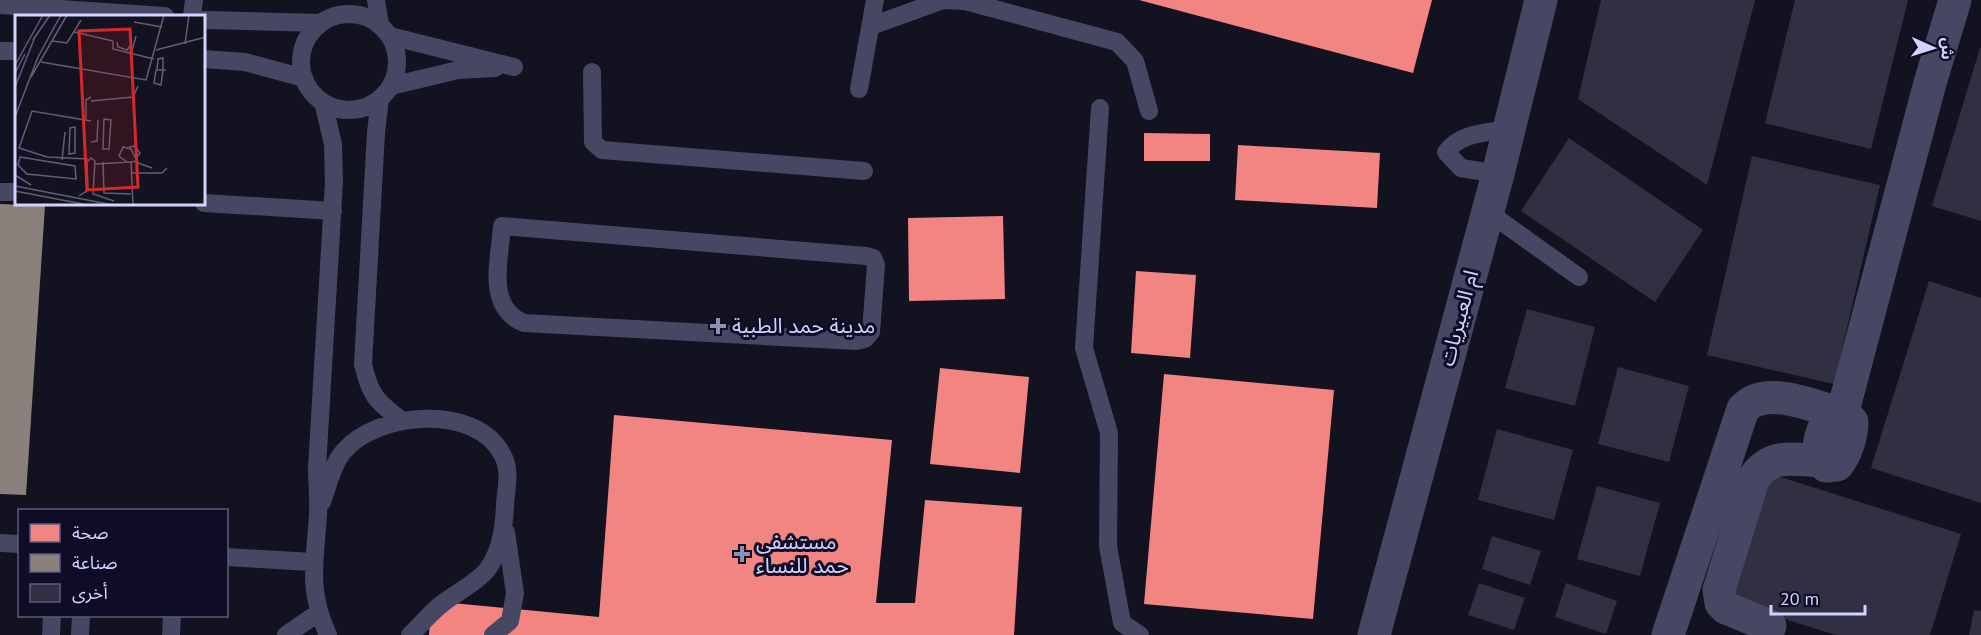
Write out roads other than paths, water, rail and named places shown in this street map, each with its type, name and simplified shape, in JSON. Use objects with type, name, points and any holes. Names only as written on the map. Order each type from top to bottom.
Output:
[{"type":"street","name":"ام العبيريات","points":[[1374,635],[1498,174],[1540,0]]},
{"type":"street","points":[[1770,626],[1726,608],[1720,603],[1719,590],[1753,480],[1759,471],[1775,460],[1820,461],[1818,453],[1827,422],[1840,412],[1955,0]]},
{"type":"street","points":[[1668,635],[1743,409],[1756,399],[1774,398],[1840,412]]},
{"type":"lane","points":[[192,15],[194,0]]},
{"type":"lane","points":[[206,20],[322,22],[337,15],[352,14],[385,30],[514,67],[458,70],[386,92],[367,106],[352,110],[337,109],[323,102],[312,92],[304,78],[301,63],[303,48],[310,34],[322,22],[336,0]]},
{"type":"lane","points":[[376,0],[385,30],[396,52],[396,69],[386,92],[363,364],[370,392],[380,404],[401,420]]},
{"type":"lane","points":[[859,89],[875,0]]},
{"type":"lane","points":[[870,26],[942,0],[965,1],[1116,42],[1135,61],[1149,111]]},
{"type":"lane","points":[[0,5],[150,15]]},
{"type":"lane","points":[[206,59],[245,62],[304,78]]},
{"type":"lane","points":[[592,72],[593,142],[602,150],[864,171]]},
{"type":"lane","points":[[323,102],[333,144],[333,210],[317,468],[319,512],[312,562],[318,613],[327,635]]},
{"type":"lane","points":[[1100,108],[1084,348],[1109,433],[1108,546],[1122,623],[1140,635]]},
{"type":"lane","points":[[1498,174],[1461,168],[1446,152],[1459,139],[1509,129]]},
{"type":"lane","points":[[206,203],[333,210]]},
{"type":"lane","points":[[1488,212],[1579,277]]},
{"type":"lane","points":[[502,226],[873,258],[876,265],[871,332],[865,339],[856,341],[524,323],[507,313],[498,294],[502,226]]},
{"type":"lane","points":[[319,512],[335,466],[343,452],[375,428],[401,420],[424,419],[468,426],[484,432],[497,445],[505,458],[508,476],[504,525],[499,549],[486,571],[441,604],[410,635]]},
{"type":"lane","points":[[493,635],[510,621],[515,593],[504,525]]},
{"type":"lane","points":[[0,543],[18,544]]},
{"type":"lane","points":[[228,556],[312,562]]},
{"type":"lane","points":[[286,635],[318,613]]},
{"type":"lane","points":[[51,635],[52,617]]},
{"type":"lane","points":[[80,635],[81,617]]},
{"type":"lane","points":[[171,635],[172,617]]},
{"type":"place","name":"مدينة حمد الطبية","points":[[718,326]]},
{"type":"place","name":"مستشفى حمد للنساء","points":[[742,554]]}]
